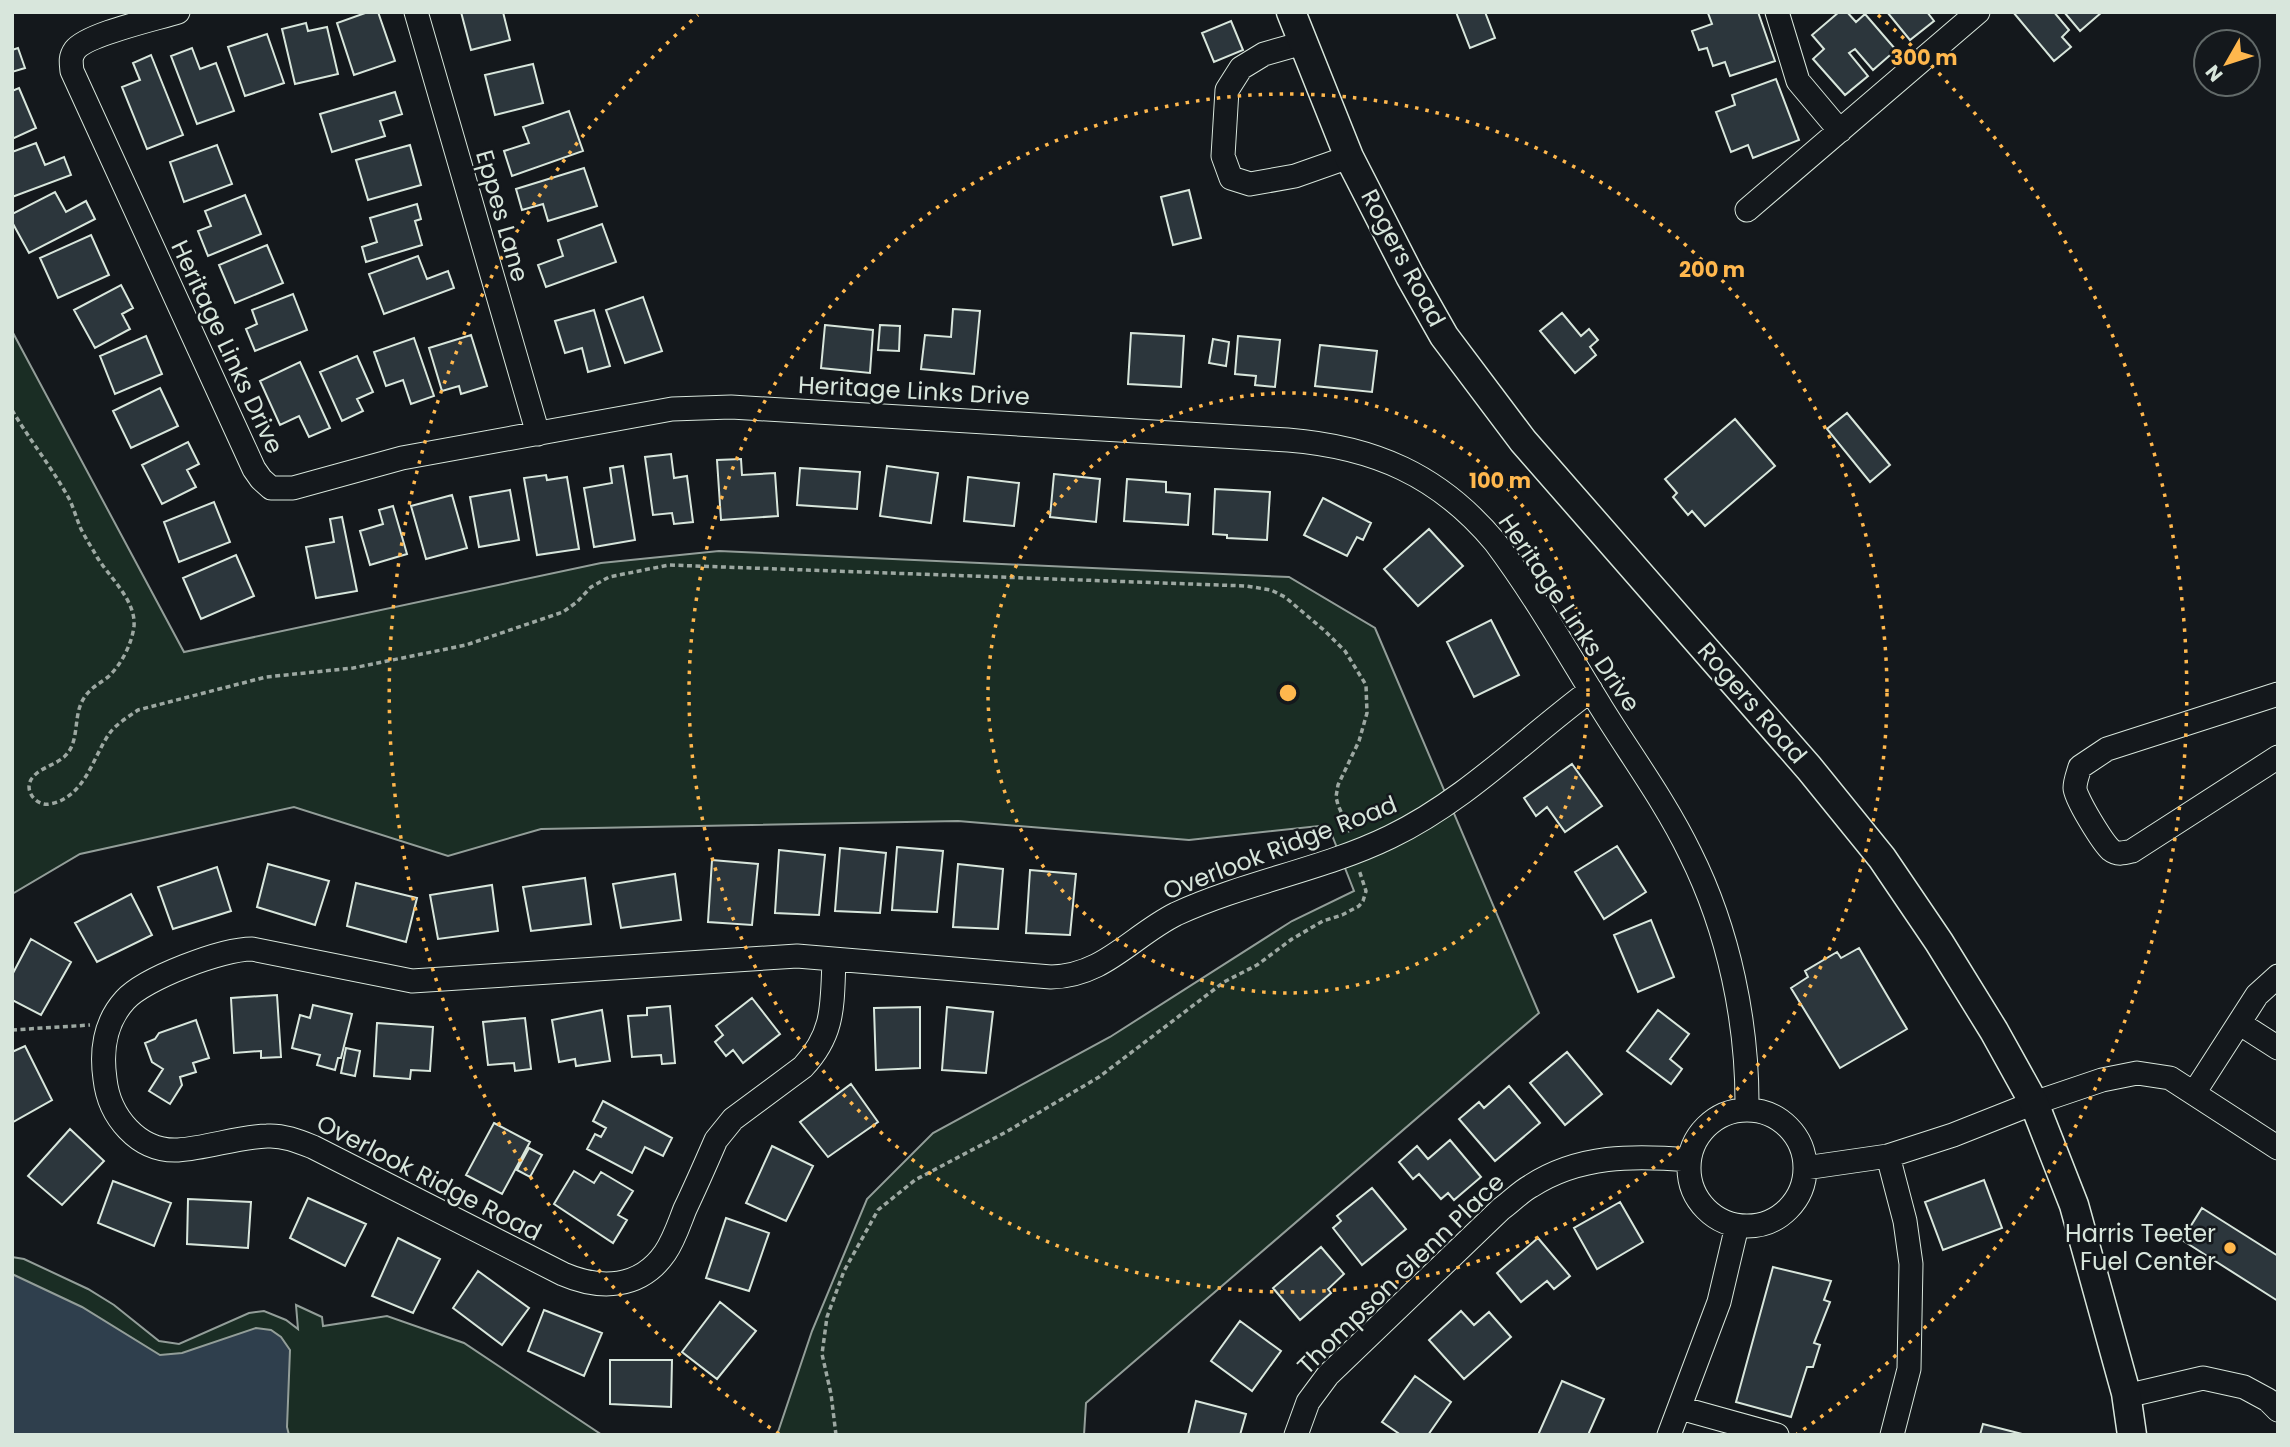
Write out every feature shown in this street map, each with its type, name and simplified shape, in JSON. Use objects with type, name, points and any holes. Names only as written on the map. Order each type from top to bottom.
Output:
[{"type":"main road","name":"Rogers Road","points":[[1291,12],[1349,157],[1444,336],[1523,441],[1809,768],[1882,858],[1939,942],[1994,1031],[2034,1103],[2074,1205],[2126,1396],[2132,1435]]},
{"type":"street","name":"Heritage Links Drive","points":[[178,12],[89,39],[73,52],[70,60],[72,71],[254,469],[271,488],[293,488],[402,458],[671,409],[731,407],[1288,440],[1320,443],[1375,456],[1434,486],[1479,523],[1507,559],[1690,852],[1713,909],[1732,969],[1747,1069],[1747,1110]]},
{"type":"street","name":"Eppes Lane","points":[[416,12],[538,433]]},
{"type":"street","points":[[1777,12],[1798,81],[1840,131]]},
{"type":"street","points":[[1748,210],[1978,12]]},
{"type":"street","points":[[1303,43],[1264,54],[1241,68],[1227,90],[1223,156],[1231,178],[1251,184],[1295,176],[1349,157]]},
{"type":"street","name":"Overlook Ridge Road","points":[[834,960],[830,1024],[813,1057],[724,1128],[664,1254],[642,1275],[619,1283],[597,1285],[563,1275],[295,1140],[267,1136],[176,1150],[149,1144],[127,1129],[119,1119],[106,1086],[105,1041],[113,1018],[130,996],[153,981],[240,949],[412,981],[773,956],[797,956],[1051,978],[1072,976],[1098,966],[1165,921],[1185,911],[1354,851],[1409,827],[1460,794],[1591,690]]},
{"type":"street","points":[[2276,699],[2106,749],[2080,767],[2075,789],[2078,800],[2106,844],[2112,852],[2121,854],[2132,851],[2278,757]]},
{"type":"street","points":[[2194,1093],[2257,995],[2278,976]]},
{"type":"street","points":[[2239,1023],[2278,1048]]},
{"type":"street","points":[[1805,1168],[1888,1156],[2102,1080],[2137,1073],[2170,1078],[2278,1148]]},
{"type":"street","points":[[1747,1110],[1765,1113],[1781,1121],[1794,1134],[1802,1151],[1805,1168],[1803,1185],[1796,1201],[1784,1213],[1753,1227],[1737,1226],[1720,1220],[1705,1209],[1695,1195],[1689,1178],[1689,1160],[1699,1134],[1709,1124],[1733,1111],[1747,1110]]},
{"type":"street","points":[[1888,1156],[1905,1222],[1911,1264],[1909,1369],[1892,1435]]},
{"type":"street","name":"Thompson Glenn Place","points":[[1296,1435],[1308,1402],[1328,1375],[1501,1209],[1531,1186],[1563,1169],[1597,1160],[1653,1157],[1689,1160]]},
{"type":"street","points":[[1669,1435],[1719,1302],[1737,1226]]},
{"type":"street","points":[[2126,1396],[2203,1378],[2244,1387],[2275,1399]]},
{"type":"street","points":[[1680,1408],[1777,1435]]},
{"type":"path","points":[[12,410],[68,496],[81,530],[99,561],[129,602],[134,624],[129,645],[121,660],[81,702],[70,749],[64,757],[33,776],[29,784],[29,792],[38,803],[45,805],[53,804],[76,790],[87,777],[110,732],[138,710],[266,677],[353,668],[466,645],[563,612],[591,587],[609,577],[669,565],[1232,585],[1271,590],[1285,597],[1345,651],[1366,685],[1367,713],[1359,741],[1338,785],[1336,797],[1350,833],[1366,891],[1363,901],[1342,915],[1323,920],[1257,965],[1224,982],[1099,1077],[1006,1132],[915,1180],[878,1210],[844,1271],[827,1317],[822,1354],[836,1435]]},
{"type":"path","points":[[12,1030],[99,1025]]},
{"type":"green space","points":[[12,331],[184,652],[601,563],[719,551],[1289,577],[1375,628],[1539,1013],[1086,1403],[1084,1435],[777,1435],[812,1331],[867,1199],[933,1133],[1110,1037],[1292,921],[1354,891],[1328,825],[1189,840],[958,821],[541,829],[448,856],[294,807],[80,854],[12,894]]},
{"type":"green space","points":[[12,1257],[24,1259],[88,1289],[114,1305],[159,1341],[179,1344],[249,1313],[264,1311],[286,1320],[298,1329],[296,1305],[322,1317],[323,1326],[387,1316],[464,1343],[602,1435],[12,1435]]},
{"type":"water","points":[[12,1274],[82,1307],[160,1355],[182,1353],[256,1328],[271,1330],[281,1337],[290,1350],[289,1435],[12,1435]]},
{"type":"building","points":[[368,12],[378,12],[395,61],[354,75],[337,23]]},
{"type":"building","points":[[461,12],[503,12],[510,40],[471,50]]},
{"type":"building","points":[[1456,12],[1485,12],[1495,38],[1470,48]]},
{"type":"building","points":[[1758,12],[1775,61],[1730,76],[1725,62],[1713,66],[1707,48],[1699,50],[1692,31],[1712,24],[1708,13]]},
{"type":"building","points":[[1839,12],[1847,12],[1856,22],[1865,14],[1896,50],[1873,70],[1855,49],[1849,53],[1868,76],[1845,95],[1813,59],[1824,49],[1812,35]]},
{"type":"building","points":[[1887,12],[1927,12],[1934,21],[1910,40]]},
{"type":"building","points":[[2013,12],[2054,12],[2069,30],[2062,37],[2071,47],[2054,61]]},
{"type":"building","points":[[2064,12],[2102,12],[2080,31]]},
{"type":"building","points":[[1231,21],[1243,50],[1214,62],[1202,33]]},
{"type":"building","points":[[306,23],[308,31],[327,27],[338,74],[295,84],[282,29]]},
{"type":"building","points":[[267,34],[284,83],[245,96],[228,47]]},
{"type":"building","points":[[18,48],[25,68],[12,72],[12,50]]},
{"type":"building","points":[[192,48],[200,69],[216,63],[234,111],[197,124],[171,56]]},
{"type":"building","points":[[151,55],[183,135],[147,149],[122,87],[140,80],[133,63]]},
{"type":"building","points":[[533,64],[543,103],[495,115],[485,75]]},
{"type":"building","points":[[1776,79],[1799,140],[1753,158],[1748,145],[1731,152],[1716,112],[1735,105],[1732,95]]},
{"type":"building","points":[[19,88],[36,128],[12,139],[12,91]]},
{"type":"building","points":[[395,92],[402,114],[380,121],[385,136],[332,152],[320,114]]},
{"type":"building","points":[[569,111],[583,151],[512,176],[504,151],[529,143],[523,127]]},
{"type":"building","points":[[36,143],[45,165],[64,157],[71,175],[12,197],[12,152]]},
{"type":"building","points":[[217,145],[232,184],[184,202],[170,162]]},
{"type":"building","points":[[410,145],[421,185],[368,200],[356,160]]},
{"type":"building","points":[[584,168],[597,206],[548,221],[543,204],[522,210],[516,189]]},
{"type":"building","points":[[1189,190],[1201,238],[1173,245],[1161,197]]},
{"type":"building","points":[[55,192],[66,212],[86,201],[95,219],[29,253],[12,222],[12,214]]},
{"type":"building","points":[[245,195],[261,234],[208,256],[198,231],[211,226],[205,211]]},
{"type":"building","points":[[417,204],[421,219],[415,221],[422,245],[366,262],[362,247],[377,242],[370,218]]},
{"type":"building","points":[[602,224],[616,262],[546,287],[538,265],[563,256],[558,240]]},
{"type":"building","points":[[91,235],[109,275],[58,298],[40,258]]},
{"type":"building","points":[[267,245],[283,283],[235,303],[219,265]]},
{"type":"building","points":[[418,256],[427,279],[448,271],[454,288],[384,314],[369,274]]},
{"type":"building","points":[[121,285],[133,308],[122,314],[130,329],[95,348],[74,310]]},
{"type":"building","points":[[293,294],[307,330],[255,351],[246,329],[257,324],[252,310]]},
{"type":"building","points":[[643,297],[662,351],[625,363],[606,310]]},
{"type":"building","points":[[953,309],[980,311],[974,374],[921,369],[925,335],[951,337]]},
{"type":"building","points":[[594,310],[610,366],[588,372],[582,348],[565,353],[555,321]]},
{"type":"building","points":[[1562,313],[1581,336],[1589,329],[1598,340],[1590,347],[1596,355],[1575,373],[1540,331]]},
{"type":"building","points":[[825,325],[873,330],[870,373],[821,368]]},
{"type":"building","points":[[880,325],[900,326],[899,351],[878,350]]},
{"type":"building","points":[[1131,333],[1184,336],[1181,387],[1128,384]]},
{"type":"building","points":[[471,335],[487,386],[461,394],[459,386],[442,391],[429,348]]},
{"type":"building","points":[[146,336],[162,374],[115,394],[100,356]]},
{"type":"building","points":[[1238,336],[1280,340],[1275,387],[1255,385],[1256,376],[1235,374]]},
{"type":"building","points":[[414,338],[434,396],[411,404],[403,380],[386,386],[374,352]]},
{"type":"building","points":[[1213,339],[1229,342],[1226,366],[1209,363]]},
{"type":"building","points":[[1320,345],[1377,351],[1372,392],[1315,386]]},
{"type":"building","points":[[357,356],[373,392],[357,399],[363,411],[342,421],[320,372]]},
{"type":"building","points":[[300,362],[330,428],[309,437],[299,416],[280,425],[260,381]]},
{"type":"building","points":[[160,388],[178,426],[131,448],[113,411]]},
{"type":"building","points":[[1847,413],[1890,465],[1870,482],[1827,429]]},
{"type":"building","points":[[1735,419],[1775,466],[1705,526],[1692,511],[1688,515],[1673,497],[1677,493],[1665,479]]},
{"type":"building","points":[[188,442],[199,464],[187,470],[196,487],[162,504],[142,465]]},
{"type":"building","points":[[671,454],[674,478],[687,476],[693,522],[674,524],[672,513],[653,515],[645,457]]},
{"type":"building","points":[[741,459],[742,475],[775,473],[778,516],[721,520],[717,460]]},
{"type":"building","points":[[623,466],[635,540],[594,547],[584,488],[612,483],[610,468]]},
{"type":"building","points":[[887,466],[938,473],[931,523],[880,516]]},
{"type":"building","points":[[800,468],[860,472],[857,509],[797,505]]},
{"type":"building","points":[[1054,474],[1100,479],[1096,522],[1050,517]]},
{"type":"building","points":[[546,475],[547,480],[567,477],[579,549],[537,555],[524,478]]},
{"type":"building","points":[[968,477],[1019,483],[1014,526],[964,521]]},
{"type":"building","points":[[1127,479],[1166,482],[1166,492],[1190,494],[1188,525],[1124,521]]},
{"type":"building","points":[[1215,489],[1270,492],[1267,540],[1227,538],[1227,535],[1213,534]]},
{"type":"building","points":[[510,490],[519,540],[479,547],[470,497]]},
{"type":"building","points":[[452,495],[467,548],[426,559],[411,506]]},
{"type":"building","points":[[1323,498],[1371,523],[1363,540],[1357,537],[1347,556],[1304,535]]},
{"type":"building","points":[[214,502],[230,542],[179,562],[164,522]]},
{"type":"building","points":[[393,506],[407,554],[370,565],[360,531],[383,524],[379,510]]},
{"type":"building","points":[[342,517],[357,591],[316,598],[306,547],[334,542],[330,519]]},
{"type":"building","points":[[1429,529],[1463,566],[1418,606],[1384,569]]},
{"type":"building","points":[[236,555],[254,596],[201,619],[183,578]]},
{"type":"building","points":[[1491,620],[1519,675],[1474,697],[1447,642]]},
{"type":"building","points":[[1572,764],[1602,806],[1565,832],[1547,807],[1536,816],[1524,798]]},
{"type":"building","points":[[1617,846],[1646,892],[1604,919],[1575,872]]},
{"type":"building","points":[[897,847],[943,851],[937,912],[892,910]]},
{"type":"building","points":[[840,848],[886,853],[880,913],[835,911]]},
{"type":"building","points":[[779,850],[825,855],[819,915],[775,913]]},
{"type":"building","points":[[712,860],[758,864],[752,925],[708,922]]},
{"type":"building","points":[[268,864],[329,881],[315,925],[257,907]]},
{"type":"building","points":[[958,864],[1003,869],[998,929],[953,927]]},
{"type":"building","points":[[217,867],[231,911],[173,929],[158,887]]},
{"type":"building","points":[[1030,870],[1076,874],[1070,935],[1026,933]]},
{"type":"building","points":[[675,874],[681,920],[621,928],[613,884]]},
{"type":"building","points":[[585,878],[591,924],[531,931],[523,887]]},
{"type":"building","points":[[356,883],[417,898],[406,942],[347,926]]},
{"type":"building","points":[[492,885],[498,931],[438,939],[430,895]]},
{"type":"building","points":[[131,894],[152,935],[97,962],[75,923]]},
{"type":"building","points":[[1651,920],[1674,977],[1638,992],[1614,935]]},
{"type":"building","points":[[31,939],[71,962],[41,1015],[12,1000],[12,975]]},
{"type":"building","points":[[1859,948],[1907,1029],[1840,1068],[1791,988],[1808,977],[1805,971],[1837,952],[1841,958]]},
{"type":"building","points":[[277,995],[281,1057],[261,1058],[261,1051],[234,1053],[231,998]]},
{"type":"building","points":[[752,998],[780,1034],[743,1063],[733,1050],[726,1056],[715,1042],[723,1035],[716,1026]]},
{"type":"building","points":[[313,1005],[352,1014],[341,1058],[338,1058],[335,1070],[317,1065],[320,1055],[292,1048],[300,1015],[310,1018]]},
{"type":"building","points":[[670,1006],[675,1063],[662,1064],[661,1055],[632,1057],[628,1016],[647,1015],[647,1008]]},
{"type":"building","points":[[920,1007],[920,1068],[876,1070],[874,1008]]},
{"type":"building","points":[[947,1007],[993,1012],[986,1073],[942,1070]]},
{"type":"building","points":[[602,1010],[610,1061],[576,1066],[575,1059],[559,1062],[552,1020]]},
{"type":"building","points":[[1658,1010],[1689,1034],[1670,1059],[1682,1069],[1671,1084],[1627,1051]]},
{"type":"building","points":[[525,1018],[531,1069],[515,1071],[514,1063],[488,1065],[483,1022]]},
{"type":"building","points":[[196,1020],[209,1058],[193,1063],[196,1072],[180,1077],[182,1085],[170,1104],[149,1091],[163,1069],[152,1062],[145,1043],[155,1039],[159,1033]]},
{"type":"building","points":[[377,1023],[433,1027],[430,1071],[411,1070],[410,1079],[374,1076]]},
{"type":"building","points":[[25,1046],[52,1100],[13,1122],[12,1052]]},
{"type":"building","points":[[346,1048],[360,1051],[355,1076],[341,1073]]},
{"type":"building","points":[[1567,1052],[1602,1094],[1565,1125],[1530,1083]]},
{"type":"building","points":[[851,1084],[878,1122],[828,1157],[800,1122]]},
{"type":"building","points":[[1509,1086],[1540,1123],[1495,1161],[1459,1119],[1479,1102],[1484,1108]]},
{"type":"building","points":[[603,1101],[672,1138],[663,1156],[645,1147],[632,1173],[587,1149],[595,1134],[601,1137],[606,1128],[593,1121]]},
{"type":"building","points":[[494,1123],[530,1142],[502,1194],[466,1175]]},
{"type":"building","points":[[70,1129],[104,1161],[62,1205],[28,1176]]},
{"type":"building","points":[[1450,1140],[1481,1177],[1454,1200],[1448,1193],[1441,1199],[1419,1174],[1413,1179],[1399,1162],[1417,1146],[1428,1159]]},
{"type":"building","points":[[772,1146],[813,1166],[786,1221],[746,1203]]},
{"type":"building","points":[[529,1148],[542,1155],[530,1177],[517,1170]]},
{"type":"building","points":[[574,1171],[594,1183],[601,1172],[633,1191],[618,1215],[627,1220],[613,1243],[554,1204]]},
{"type":"building","points":[[1984,1180],[2002,1228],[1943,1250],[1925,1202]]},
{"type":"building","points":[[113,1181],[171,1203],[154,1246],[98,1223]]},
{"type":"building","points":[[1372,1188],[1406,1229],[1362,1265],[1333,1228],[1341,1221],[1337,1216]]},
{"type":"building","points":[[308,1198],[366,1224],[345,1266],[290,1238]]},
{"type":"building","points":[[188,1199],[251,1202],[248,1248],[187,1244]]},
{"type":"building","points":[[1620,1202],[1643,1242],[1597,1269],[1574,1228]]},
{"type":"building","name":"Harris Teeter Fuel Center","points":[[2202,1208],[2278,1256],[2278,1301],[2182,1240]]},
{"type":"building","points":[[726,1218],[769,1233],[749,1291],[706,1278]]},
{"type":"building","points":[[398,1238],[440,1259],[413,1313],[372,1296]]},
{"type":"building","points":[[1538,1238],[1570,1276],[1554,1289],[1547,1281],[1521,1302],[1497,1273]]},
{"type":"building","points":[[1321,1247],[1344,1274],[1328,1289],[1331,1293],[1300,1320],[1273,1288]]},
{"type":"building","points":[[1773,1267],[1831,1281],[1824,1300],[1830,1302],[1814,1343],[1820,1345],[1813,1367],[1807,1367],[1791,1417],[1736,1402]]},
{"type":"building","points":[[478,1271],[529,1308],[502,1345],[453,1308]]},
{"type":"building","points":[[720,1302],[756,1331],[717,1379],[682,1352]]},
{"type":"building","points":[[544,1310],[602,1333],[584,1376],[528,1351]]},
{"type":"building","points":[[1461,1311],[1474,1325],[1489,1312],[1511,1337],[1464,1379],[1429,1340]]},
{"type":"building","points":[[1240,1321],[1281,1351],[1252,1391],[1211,1361]]},
{"type":"building","points":[[610,1360],[672,1360],[671,1407],[610,1404]]},
{"type":"building","points":[[1415,1376],[1451,1402],[1428,1435],[1401,1435],[1382,1422]]},
{"type":"building","points":[[1562,1381],[1604,1399],[1588,1435],[1538,1435]]},
{"type":"building","points":[[1196,1401],[1246,1414],[1240,1435],[1188,1435]]},
{"type":"building","points":[[1983,1424],[2026,1435],[1980,1435]]},
{"type":"place","name":"Harris Teeter Fuel Center","points":[[2230,1248]]}]
